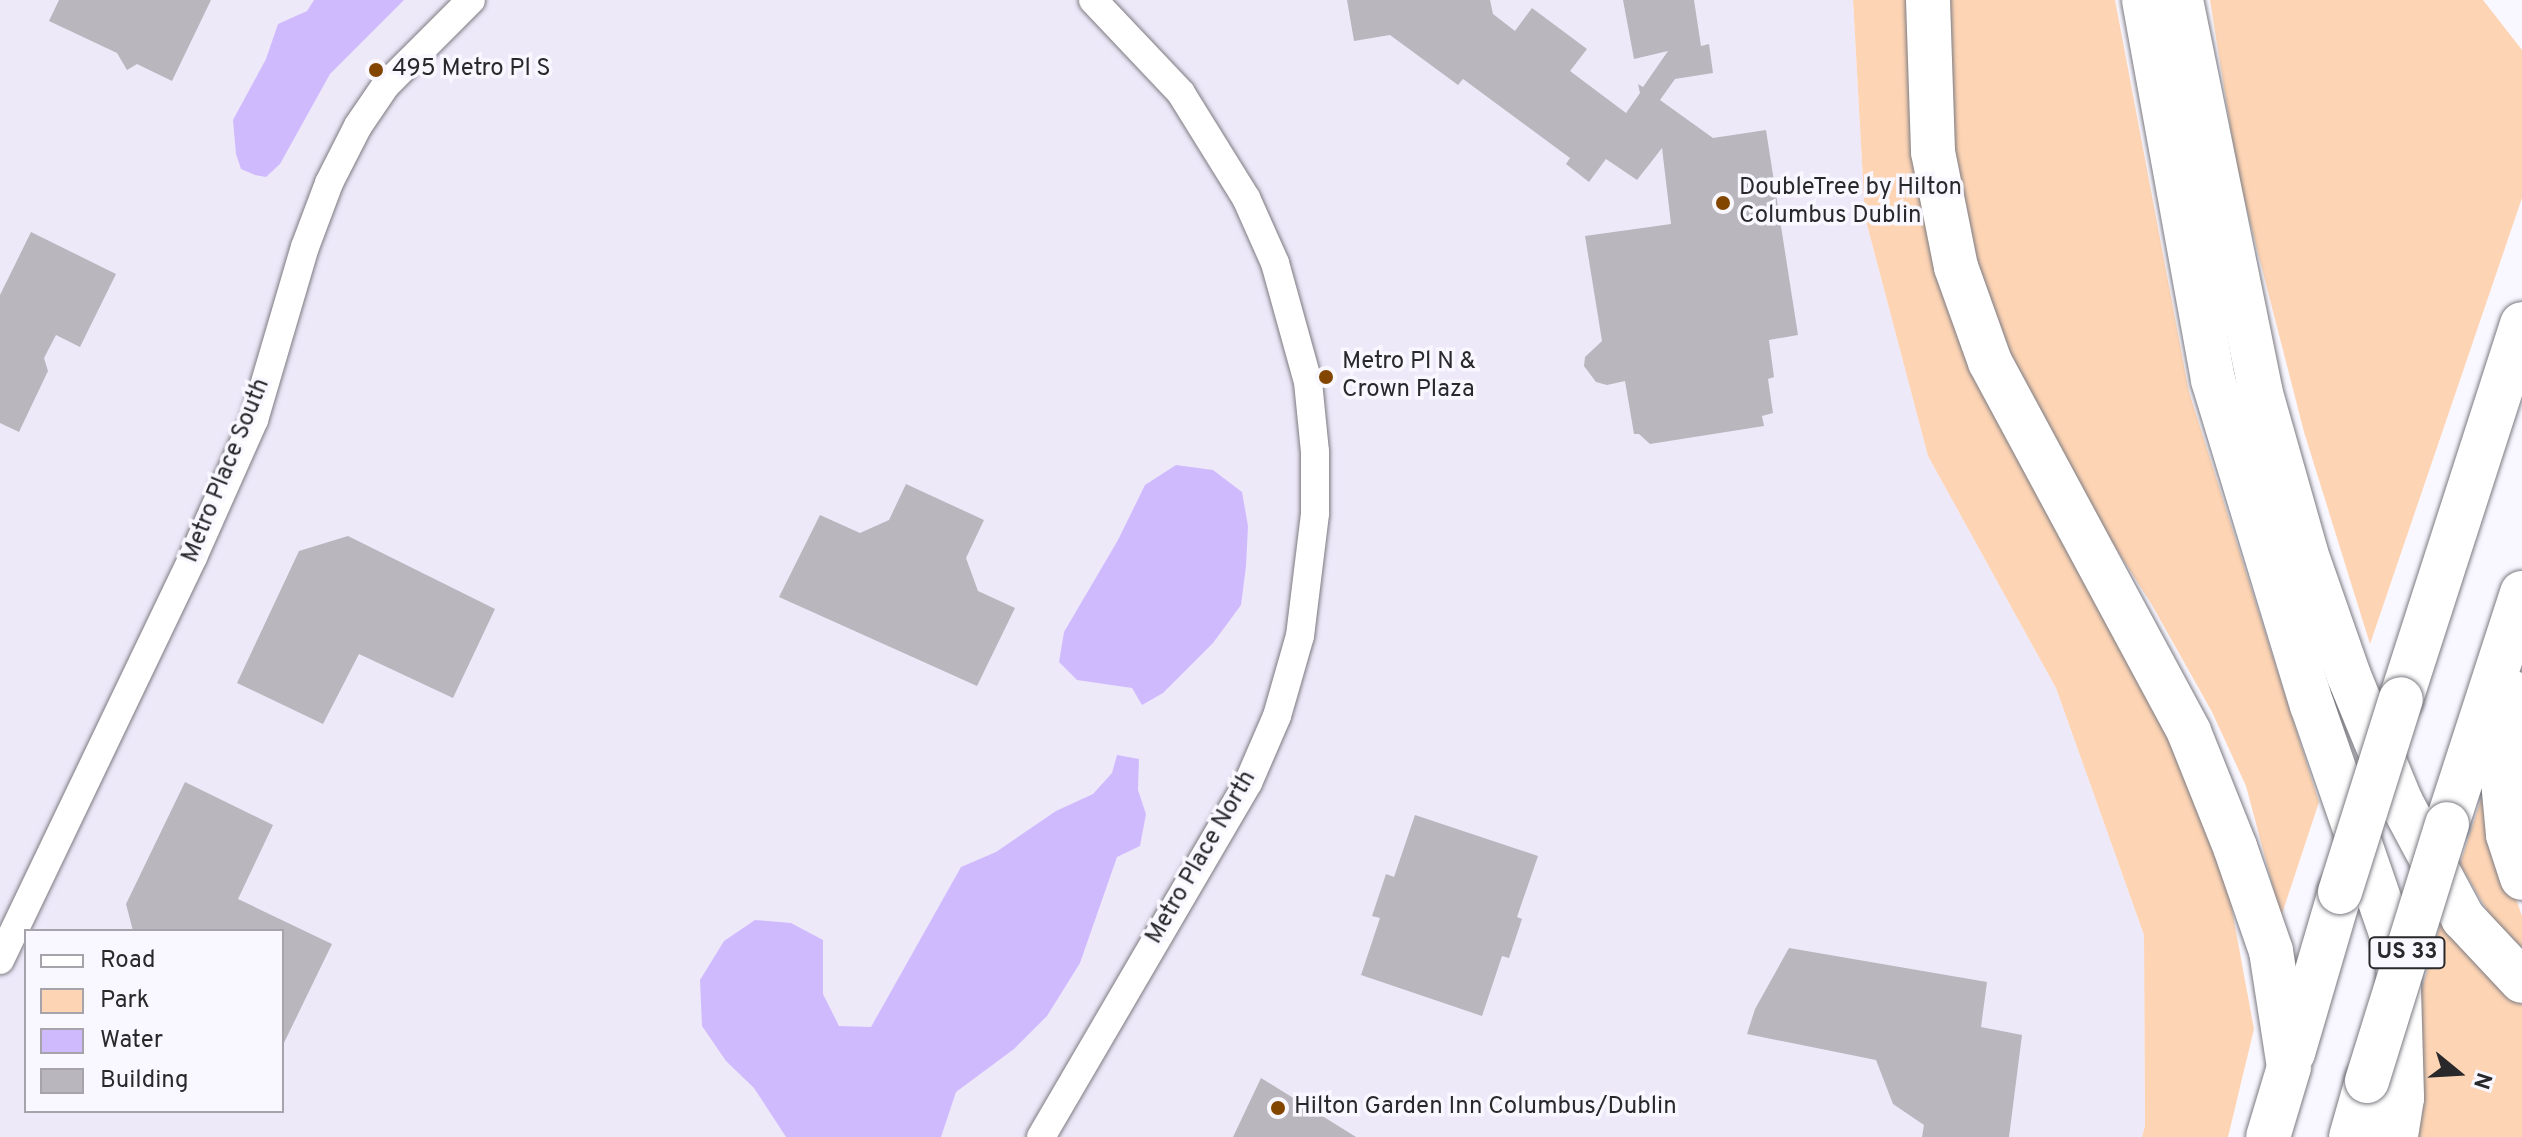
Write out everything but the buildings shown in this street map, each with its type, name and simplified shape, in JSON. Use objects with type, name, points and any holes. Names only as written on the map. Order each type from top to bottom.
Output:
[{"type":"main road","points":[[1928,0],[1933,152],[1956,267],[1990,362],[2189,732],[2235,847],[2271,951],[2289,1067]]},
{"type":"main road","points":[[2144,0],[2213,380],[2307,691],[2398,953],[2402,1098],[2396,1137]]},
{"type":"main road","points":[[2181,0],[2260,390],[2306,553],[2344,663],[2401,802],[2463,918],[2522,981]]},
{"type":"main road","points":[[2268,1137],[2340,892],[2522,324]]},
{"type":"main road","name":"US 33","points":[[2351,1137],[2522,593]]},
{"type":"main road","points":[[2522,651],[2509,700],[2502,770],[2508,835],[2522,878]]},
{"type":"street","name":"Metro Place South","points":[[0,960],[193,557],[254,420],[305,247],[329,183],[358,126],[386,85],[471,0]]},
{"type":"street","name":"Metro Place North","points":[[1041,1137],[1227,823],[1266,743],[1300,636],[1315,513],[1315,452],[1308,382],[1275,263],[1246,198],[1181,93],[1093,0]]},
{"type":"shaded area","points":[[0,0],[1853,0],[1865,217],[1928,456],[2056,688],[2144,935],[2145,1126],[2142,1137],[0,1137]]},
{"type":"green space","points":[[1853,0],[1913,0],[1938,242],[2182,756],[2227,883],[2254,1029],[2228,1137],[2142,1137],[2145,1126],[2144,935],[2056,688],[1928,456],[1865,217]]},
{"type":"green space","points":[[1948,0],[2115,0],[2189,392],[2319,802],[2281,917],[2246,786],[2212,712],[2152,605],[2024,404],[1972,254],[1951,126]]},
{"type":"green space","points":[[2210,0],[2483,0],[2522,50],[2522,198],[2370,644],[2304,432],[2238,175]]},
{"type":"green space","points":[[2490,772],[2502,858],[2522,916],[2522,948],[2491,917],[2460,864]]},
{"type":"green space","points":[[2441,923],[2522,1005],[2522,1137],[2415,1137],[2414,1016]]},
{"type":"water","points":[[314,0],[404,0],[330,74],[280,164],[266,177],[255,175],[241,169],[236,154],[233,120],[266,59],[278,24],[307,11]]},
{"type":"water","points":[[1176,465],[1213,470],[1242,492],[1248,526],[1241,605],[1213,643],[1163,693],[1142,705],[1132,688],[1077,680],[1059,662],[1064,632],[1118,540],[1145,485]]},
{"type":"water","points":[[1117,755],[1139,759],[1138,790],[1146,814],[1140,846],[1117,857],[1080,963],[1047,1016],[1014,1049],[956,1092],[941,1137],[786,1137],[754,1088],[726,1061],[702,1026],[700,980],[724,941],[755,920],[791,923],[823,940],[823,994],[839,1026],[871,1027],[961,867],[996,852],[1056,811],[1093,794],[1112,773]]},
{"type":"place","name":"495 Metro Pl S","points":[[376,70]]},
{"type":"place","name":"DoubleTree by Hilton Columbus Dublin","points":[[1723,203]]},
{"type":"place","name":"Metro Pl N & Crown Plaza","points":[[1326,377]]},
{"type":"place","name":"Hilton Garden Inn Columbus/Dublin","points":[[1278,1108]]}]
